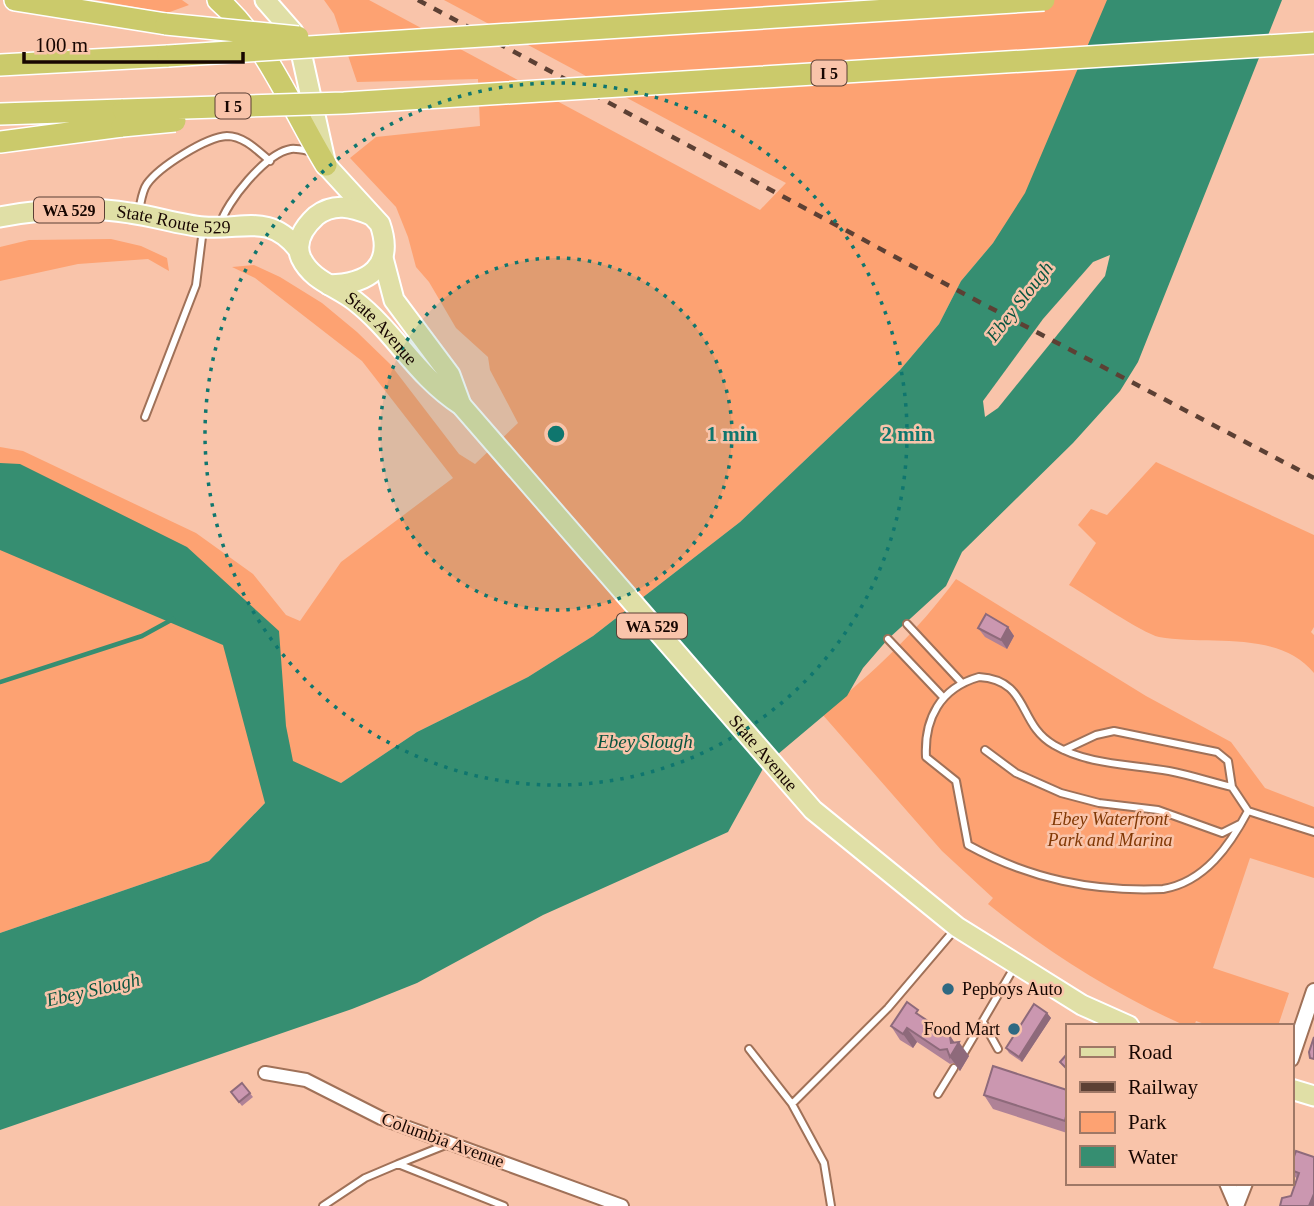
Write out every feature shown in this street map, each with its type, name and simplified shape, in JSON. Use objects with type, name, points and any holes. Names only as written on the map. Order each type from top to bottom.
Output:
[{"type":"highway","points":[[15,0],[166,24],[342,43]]},
{"type":"highway","points":[[218,0],[243,22],[323,159]]},
{"type":"highway","points":[[0,65],[1044,0]]},
{"type":"highway","name":"I 5","points":[[122,118],[1314,43]]},
{"type":"highway","points":[[0,114],[122,118]]},
{"type":"highway","points":[[0,142],[122,118]]},
{"type":"main road","points":[[265,0],[293,32],[301,52],[318,119],[323,159],[339,183],[371,215],[383,235],[383,258],[379,267],[358,282],[328,285],[310,272],[298,249],[302,232],[322,212],[344,206],[371,215]]},
{"type":"main road","name":"State Route 529","points":[[0,217],[72,209],[138,214],[211,227],[267,226],[289,237],[298,249]]},
{"type":"main road","name":"State Avenue","points":[[383,258],[394,300],[450,375],[460,405]]},
{"type":"main road","name":"State Avenue","points":[[328,285],[358,303],[435,389],[460,405],[813,810],[957,927],[1082,1005],[1125,1024]]},
{"type":"main road","points":[[1293,1090],[1314,1097]]},
{"type":"street","points":[[1293,1053],[1314,991]]},
{"type":"street","name":"Columbia Avenue","points":[[265,1073],[306,1080],[381,1118],[622,1206]]},
{"type":"street","points":[[1228,1185],[1236,1205]]},
{"type":"street","points":[[1236,1205],[1244,1185]]},
{"type":"lane","points":[[138,214],[145,186],[154,175],[189,150],[227,136],[246,142],[270,161]]},
{"type":"lane","points":[[145,416],[196,285],[211,227],[238,193],[270,161],[290,149],[323,159]]},
{"type":"lane","points":[[907,624],[962,683]]},
{"type":"lane","points":[[888,639],[943,697]]},
{"type":"lane","points":[[1232,787],[1170,772],[1084,758],[1064,750],[1033,728],[1015,690],[992,678],[979,677],[962,683],[943,697],[927,726],[926,758],[956,780],[968,845],[1011,866],[1083,887],[1169,888],[1207,868],[1228,847],[1248,811]]},
{"type":"lane","points":[[1064,750],[1096,735],[1114,731],[1225,756],[1232,787],[1248,811],[1314,832]]},
{"type":"lane","points":[[985,750],[1016,773],[1061,793],[1100,803],[1158,810],[1222,833],[1241,823]]},
{"type":"lane","points":[[792,1104],[888,1008],[957,927]]},
{"type":"lane","points":[[964,1053],[1016,965]]},
{"type":"lane","points":[[983,1022],[998,1049]]},
{"type":"lane","points":[[750,1049],[792,1104],[824,1163],[831,1206]]},
{"type":"lane","points":[[938,1094],[954,1068]]},
{"type":"lane","points":[[323,1206],[365,1178],[452,1143]]},
{"type":"lane","points":[[398,1164],[504,1206]]},
{"type":"green space","points":[[97,0],[182,0],[189,5],[167,13]]},
{"type":"green space","points":[[324,0],[369,0],[760,210],[786,183],[444,0],[1124,0],[1049,169],[961,281],[939,324],[900,370],[740,522],[593,636],[528,677],[417,732],[341,783],[265,803],[209,861],[0,933],[0,447],[23,451],[196,533],[253,574],[286,615],[300,621],[341,562],[453,478],[362,361],[255,278],[232,267],[254,265],[280,277],[322,303],[390,364],[459,454],[475,464],[518,423],[490,370],[488,357],[456,328],[429,282],[416,267],[396,207],[350,158],[376,137],[480,126],[478,79],[357,82],[334,14]]},
{"type":"green space","points":[[111,239],[141,246],[167,258],[169,271],[148,259],[78,264],[0,281],[0,247],[29,240]]},
{"type":"green space","points":[[1156,462],[1314,535],[1314,627],[1311,632],[1314,635],[1314,673],[1299,659],[1262,645],[1159,637],[1128,622],[1069,585],[1096,543],[1078,525],[1091,509],[1107,515]]},
{"type":"green space","name":"Ebey Waterfront Park and Marina","points":[[956,579],[1146,696],[1231,742],[1265,788],[1314,807],[1314,878],[1250,858],[1213,968],[1289,993],[1279,1024],[1204,1024],[1196,1021],[1195,1024],[1182,1024],[1108,987],[1035,940],[988,904],[993,898],[942,851],[822,714],[894,651]]},
{"type":"water","name":"Ebey Slough","points":[[1107,0],[1282,0],[1138,362],[1120,391],[1073,443],[962,552],[946,586],[888,639],[863,668],[847,696],[765,765],[728,832],[543,915],[417,983],[352,1009],[0,1130],[0,933],[209,861],[265,803],[223,645],[0,550],[0,463],[20,464],[187,547],[279,631],[286,726],[293,761],[341,783],[417,732],[528,677],[593,636],[740,522],[900,370],[939,324],[961,281],[993,243],[1025,193]]},
{"type":"pier","points":[[1110,255],[1105,276],[998,408],[985,417],[983,401],[1043,319],[1093,262]]},
{"type":"building","points":[[986,614],[1008,627],[1001,640],[978,628]]},
{"type":"building","points":[[907,1002],[918,1010],[916,1013],[950,1036],[951,1043],[959,1042],[950,1057],[947,1049],[940,1050],[907,1028],[903,1034],[891,1026]]},
{"type":"building","points":[[1034,1004],[1047,1013],[1019,1057],[1006,1048]]},
{"type":"building","points":[[1314,1037],[1314,1059],[1310,1058],[1309,1052]]},
{"type":"building","points":[[1066,1055],[1066,1068],[1060,1062]]},
{"type":"building","points":[[993,1066],[1066,1090],[1065,1121],[984,1095]]},
{"type":"building","points":[[242,1083],[250,1093],[239,1102],[231,1092]]},
{"type":"building","points":[[1296,1151],[1314,1157],[1314,1194],[1309,1206],[1280,1206],[1282,1198],[1291,1196],[1299,1173],[1293,1171]]},
{"type":"waterway","points":[[0,682],[142,636],[173,619]]},
{"type":"railway","points":[[418,0],[968,296],[1314,478]]},
{"type":"place","name":"Pepboys Auto","points":[[948,989]]},
{"type":"place","name":"Food Mart","points":[[1014,1029]]}]
